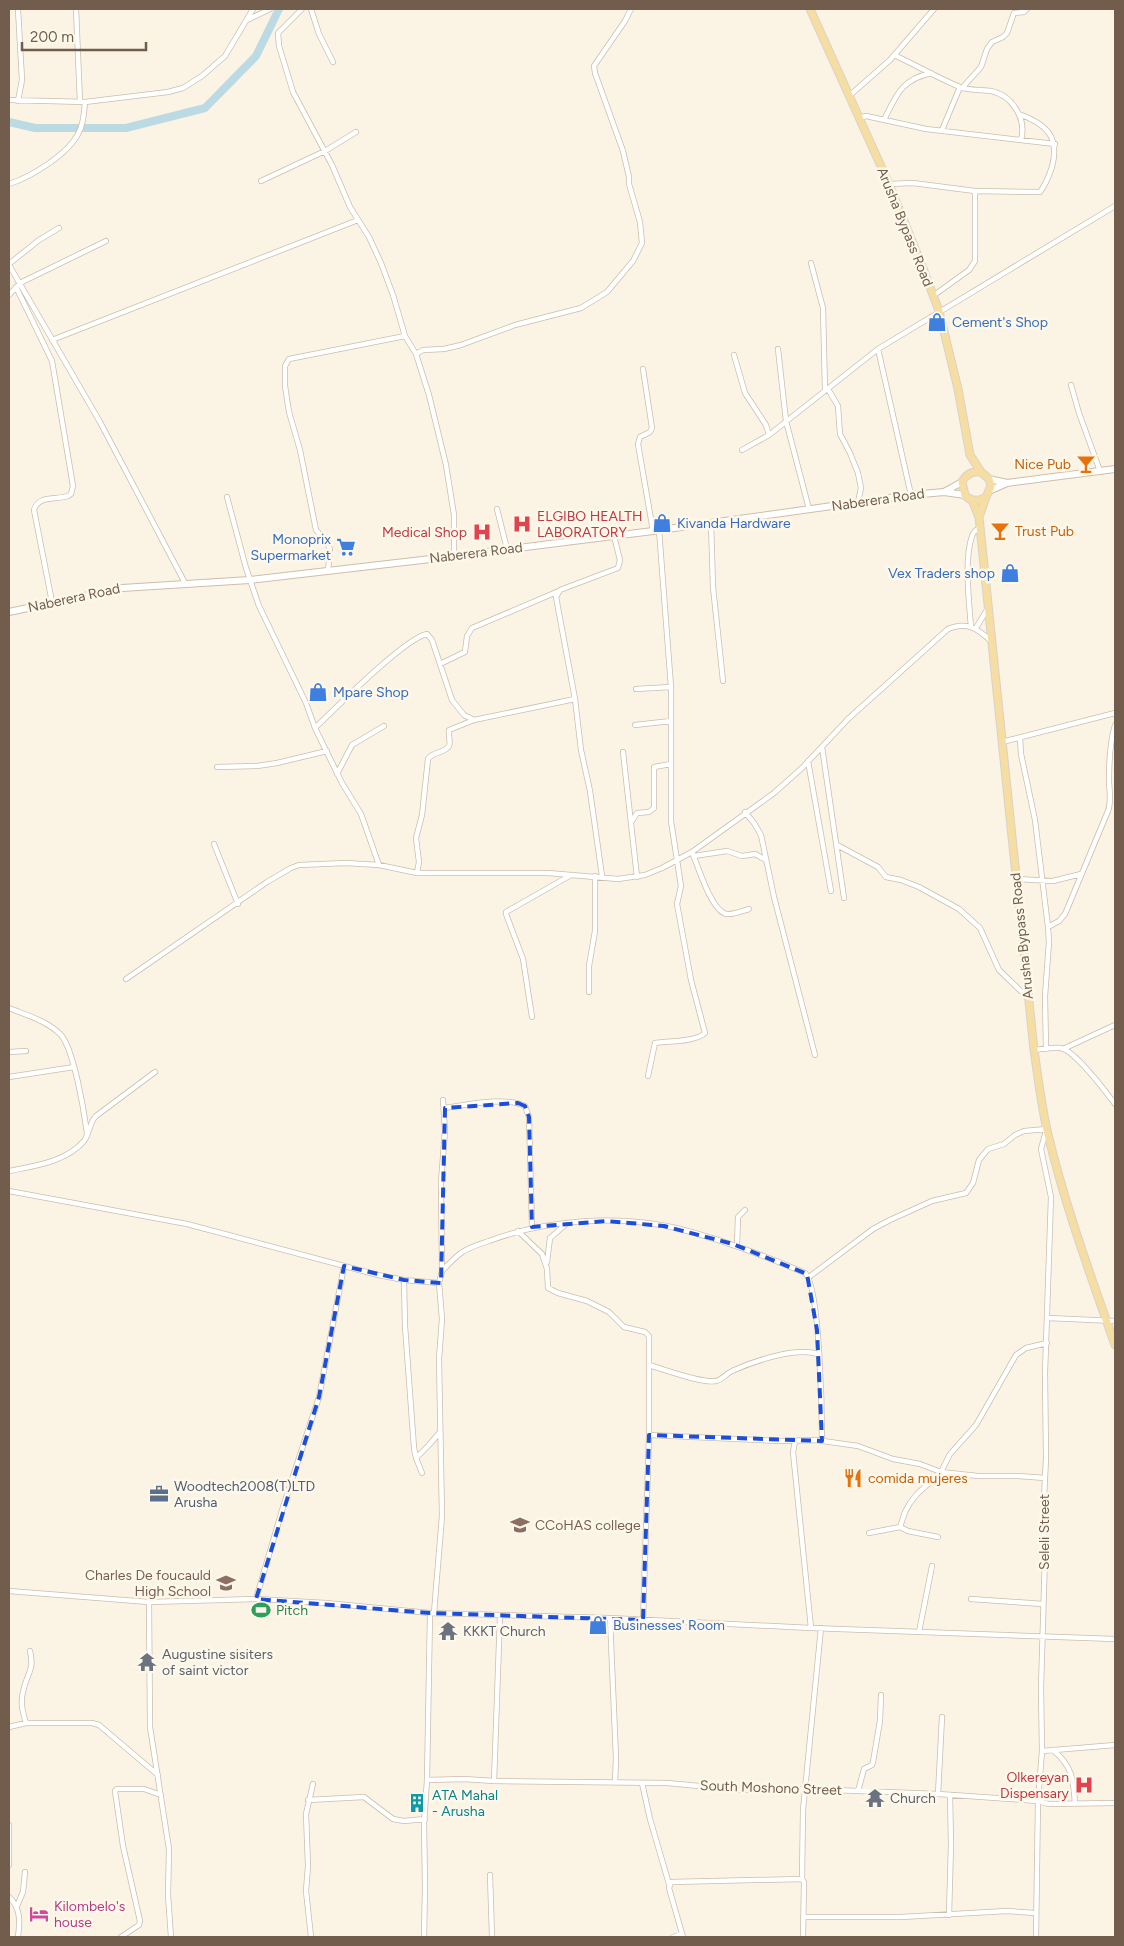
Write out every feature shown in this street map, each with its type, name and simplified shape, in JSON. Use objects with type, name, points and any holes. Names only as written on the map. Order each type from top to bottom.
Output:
[{"type":"main road","name":"Arusha Bypass Road","points":[[810,9],[889,184],[939,311],[958,389],[970,455],[967,475],[962,482]]},
{"type":"main road","name":"Arusha Bypass Road","points":[[970,455],[981,472],[989,479]]},
{"type":"main road","points":[[967,475],[981,472]]},
{"type":"main road","points":[[989,479],[991,490]]},
{"type":"main road","points":[[962,482],[965,495],[972,500],[982,500],[986,497]]},
{"type":"main road","name":"Arusha Bypass Road","points":[[991,490],[986,497],[979,517],[979,528],[1034,1050],[1047,1129],[1076,1234],[1115,1344]]},
{"type":"main road","name":"Arusha Bypass Road","points":[[972,500],[979,517]]},
{"type":"street","points":[[18,9],[22,80],[18,101]]},
{"type":"street","points":[[9,184],[52,161],[73,142],[80,131],[84,119],[76,9]]},
{"type":"street","points":[[9,100],[82,102],[168,92],[183,88],[221,61],[253,9]]},
{"type":"street","points":[[246,20],[270,9]]},
{"type":"street","points":[[302,9],[278,33],[279,46],[293,92],[325,151],[358,220],[369,237],[390,285],[405,336],[416,354],[429,395],[446,465],[454,515],[454,556]]},
{"type":"street","points":[[311,9],[319,34],[333,62]]},
{"type":"street","points":[[416,354],[423,350],[444,349],[461,345],[515,325],[581,308],[607,292],[636,255],[642,244],[636,206],[629,184],[623,151],[594,66],[625,21],[631,9]]},
{"type":"street","points":[[849,96],[894,55],[934,9]]},
{"type":"street","points":[[942,130],[961,87],[981,67],[987,49],[992,42],[1007,33],[1014,13],[1024,12],[1026,9]]},
{"type":"street","points":[[894,55],[961,87],[990,90],[1007,97],[1019,114],[1023,127],[1021,140]]},
{"type":"street","points":[[884,120],[903,85],[918,76],[932,73]]},
{"type":"street","points":[[889,184],[927,184],[975,191],[1040,192],[1047,182],[1051,170],[1055,144],[1049,132],[1042,125],[1019,114]]},
{"type":"street","points":[[859,118],[866,116],[942,130],[1055,144]]},
{"type":"street","points":[[261,181],[325,151],[356,132]]},
{"type":"street","points":[[933,296],[969,270],[975,261],[975,191]]},
{"type":"street","points":[[742,450],[769,435],[878,349],[1115,206]]},
{"type":"street","points":[[52,340],[358,220]]},
{"type":"street","points":[[52,602],[34,510],[41,500],[68,496],[71,494],[73,486],[52,361],[9,265],[39,240],[59,228]]},
{"type":"street","points":[[9,294],[18,285],[106,241]]},
{"type":"street","points":[[811,263],[823,308],[826,390],[838,406],[840,434],[850,453],[859,478],[861,488],[858,502]]},
{"type":"street","points":[[18,285],[100,422],[185,583]]},
{"type":"street","points":[[328,571],[330,549],[316,530],[300,450],[289,412],[285,386],[285,366],[289,359],[405,336]]},
{"type":"street","points":[[778,349],[786,421],[809,509]]},
{"type":"street","points":[[878,349],[911,495]]},
{"type":"street","points":[[734,355],[745,393],[766,425],[769,435]]},
{"type":"street","points":[[643,370],[652,428],[650,432],[640,436],[638,444],[656,531],[671,687],[671,821],[680,886],[677,904],[691,980],[705,1033],[702,1036],[680,1041],[655,1044],[648,1076]]},
{"type":"street","points":[[1071,385],[1100,471]]},
{"type":"street","points":[[991,490],[1007,483],[1115,469]]},
{"type":"street","points":[[989,479],[1007,483]]},
{"type":"street","name":"Naberera Road","points":[[944,492],[962,482]]},
{"type":"street","name":"Naberera Road","points":[[9,612],[122,588],[250,580],[656,531],[911,495],[944,492],[965,495]]},
{"type":"street","points":[[227,497],[259,606],[306,703],[315,728],[338,774],[362,814],[380,865]]},
{"type":"street","points":[[497,509],[507,549]]},
{"type":"street","points":[[711,523],[713,587],[723,681]]},
{"type":"street","points":[[973,627],[968,570],[972,534],[979,528]]},
{"type":"street","points":[[440,664],[465,652],[467,636],[472,628],[618,568],[621,564],[614,536]]},
{"type":"street","points":[[559,591],[556,597],[575,699],[581,750],[594,816],[602,876]]},
{"type":"street","points":[[973,627],[988,608]]},
{"type":"street","points":[[126,979],[268,882],[299,865],[346,863],[380,865],[417,873],[572,874],[618,879],[637,877],[693,854],[745,812],[774,793],[848,719],[945,631],[958,625],[973,627],[991,641]]},
{"type":"street","points":[[315,728],[393,656],[421,635],[427,634],[430,636],[452,700],[464,715],[474,720]]},
{"type":"street","points":[[636,689],[671,687]]},
{"type":"street","points":[[417,873],[419,862],[416,838],[422,815],[428,759],[431,754],[448,748],[450,745],[449,730],[474,720],[575,699]]},
{"type":"street","points":[[1002,742],[1115,713]]},
{"type":"street","points":[[635,725],[671,721]]},
{"type":"street","points":[[1048,927],[1059,921],[1065,914],[1108,811],[1111,799],[1109,780],[1115,725]]},
{"type":"street","points":[[338,774],[352,745],[384,726]]},
{"type":"street","points":[[1020,738],[1035,820],[1048,927],[1049,942],[1045,996],[1046,1049]]},
{"type":"street","points":[[822,747],[844,898]]},
{"type":"street","points":[[217,767],[256,766],[277,763],[327,751]]},
{"type":"street","points":[[623,752],[637,877]]},
{"type":"street","points":[[808,761],[831,891]]},
{"type":"street","points":[[631,822],[637,814],[649,812],[654,808],[654,767],[671,764]]},
{"type":"street","points":[[1108,811],[1115,810]]},
{"type":"street","points":[[745,812],[758,829],[815,1055]]},
{"type":"street","points":[[214,844],[238,904]]},
{"type":"street","points":[[837,845],[878,867],[886,877],[919,887],[950,903],[964,913],[980,928],[999,970],[1029,999]]},
{"type":"street","points":[[693,854],[727,851],[745,856],[755,854],[766,860]]},
{"type":"street","points":[[693,854],[717,908],[726,914],[749,909]]},
{"type":"street","points":[[532,1017],[523,959],[506,912],[572,874]]},
{"type":"street","points":[[1017,879],[1054,881],[1081,874]]},
{"type":"street","points":[[589,992],[589,966],[595,931],[595,876]]},
{"type":"street","points":[[9,1008],[40,1021],[59,1033],[66,1045],[74,1067],[87,1135]]},
{"type":"street","points":[[1034,1050],[1064,1049],[1115,1025]]},
{"type":"street","points":[[1064,1049],[1082,1064],[1115,1104]]},
{"type":"street","points":[[9,1052],[26,1051]]},
{"type":"street","points":[[9,1077],[74,1067]]},
{"type":"street","points":[[9,1171],[36,1166],[73,1150],[84,1140],[92,1120],[96,1116],[155,1072]]},
{"type":"street","points":[[424,1937],[426,1886],[425,1819],[432,1613],[442,1516],[439,1359],[442,1319],[439,1284],[442,1271],[441,1182],[445,1131],[443,1100]]},
{"type":"street","points":[[445,1108],[504,1102],[518,1103],[525,1106],[529,1117],[532,1228]]},
{"type":"street","points":[[809,1277],[873,1229],[932,1201],[966,1193],[973,1183],[979,1160],[988,1148],[1004,1144],[1015,1135],[1024,1131],[1047,1129]]},
{"type":"street","name":"Seleli Street","points":[[1036,1937],[1038,1801],[1042,1750],[1042,1636],[1045,1556],[1043,1519],[1051,1192],[1041,1149],[1047,1129]]},
{"type":"street","points":[[9,1191],[186,1224],[344,1266],[404,1280],[439,1284]]},
{"type":"street","points":[[737,1246],[738,1217],[745,1210]]},
{"type":"street","points":[[442,1271],[469,1248],[518,1231],[606,1221],[664,1226],[737,1246],[805,1273],[809,1277],[814,1307],[822,1442]]},
{"type":"street","points":[[567,1224],[550,1238],[547,1285],[551,1290],[587,1301],[608,1312],[629,1330],[647,1333],[649,1338],[649,1435],[643,1620]]},
{"type":"street","points":[[518,1231],[528,1238],[542,1254],[547,1268]]},
{"type":"street","points":[[256,1599],[282,1507],[319,1397],[344,1266]]},
{"type":"street","points":[[404,1280],[405,1326],[416,1458],[422,1473]]},
{"type":"street","points":[[1048,1318],[1115,1321]]},
{"type":"street","points":[[900,1527],[904,1512],[910,1502],[941,1472],[950,1454],[976,1425],[1016,1355],[1026,1348],[1047,1343]]},
{"type":"street","points":[[649,1364],[684,1376],[713,1381],[719,1380],[733,1371],[768,1358],[806,1351],[818,1354]]},
{"type":"street","points":[[416,1458],[440,1432]]},
{"type":"street","points":[[649,1435],[795,1441],[814,1440],[858,1446],[893,1460],[920,1464],[941,1472],[978,1476],[1045,1478]]},
{"type":"street","points":[[795,1441],[793,1452],[811,1628]]},
{"type":"street","points":[[869,1534],[900,1527],[908,1531],[938,1537]]},
{"type":"street","points":[[919,1632],[932,1566]]},
{"type":"street","points":[[9,1591],[149,1602],[256,1599],[326,1603],[432,1613],[610,1618],[811,1628],[1115,1639]]},
{"type":"street","points":[[972,1599],[1043,1604]]},
{"type":"street","points":[[149,1602],[150,1727],[170,1849],[168,1895],[171,1937]]},
{"type":"street","points":[[494,1781],[500,1615]]},
{"type":"street","points":[[610,1618],[616,1758],[615,1783]]},
{"type":"street","points":[[803,1937],[802,1826],[821,1628]]},
{"type":"street","points":[[26,1724],[22,1701],[24,1685],[32,1665],[30,1650]]},
{"type":"street","points":[[858,1791],[864,1769],[872,1765],[873,1762],[880,1721],[881,1695]]},
{"type":"street","points":[[938,1794],[942,1717]]},
{"type":"street","points":[[9,1726],[92,1723],[99,1725],[158,1775]]},
{"type":"street","points":[[1042,1750],[1115,1745]]},
{"type":"street","points":[[1053,1750],[1068,1765],[1073,1782],[1075,1803]]},
{"type":"street","name":"South Moshono Street","points":[[427,1780],[642,1782],[742,1790],[806,1788],[938,1794],[1038,1801],[1048,1804],[1115,1803]]},
{"type":"street","points":[[642,1782],[650,1819],[682,1936],[673,1937]]},
{"type":"street","points":[[311,1937],[306,1887],[308,1866],[306,1814],[312,1784]]},
{"type":"street","points":[[121,1937],[139,1925],[140,1921],[123,1846],[115,1790],[126,1788],[144,1789],[161,1795]]},
{"type":"street","points":[[949,1915],[950,1795]]},
{"type":"street","points":[[308,1800],[364,1797],[392,1818],[404,1821],[425,1819]]},
{"type":"street","points":[[9,1825],[9,1866]]},
{"type":"street","points":[[17,1906],[23,1892],[25,1872]]},
{"type":"street","points":[[490,1875],[492,1937]]},
{"type":"street","points":[[669,1884],[677,1880],[802,1879]]},
{"type":"street","points":[[9,1897],[17,1906],[20,1920],[18,1937]]},
{"type":"street","points":[[803,1917],[949,1915],[1007,1911],[1035,1913]]},
{"type":"highlighted area","points":[[518,1103],[525,1106],[529,1117],[532,1227],[606,1221],[664,1226],[733,1244],[807,1274],[817,1330],[822,1441],[649,1435],[643,1620],[430,1613],[256,1599],[319,1397],[344,1266],[404,1280],[441,1283],[445,1108]]},
{"type":"waterway","points":[[84,128],[126,128],[205,108],[256,56],[279,9]]},
{"type":"waterway","points":[[9,122],[35,128],[77,128]]},
{"type":"place","name":"Cement's Shop","points":[[937,322]]},
{"type":"place","name":"Nice Pub","points":[[1086,464]]},
{"type":"place","name":"Kivanda Hardware","points":[[662,523]]},
{"type":"place","name":"ELGIBO HEALTH LABORATORY","points":[[522,524]]},
{"type":"place","name":"Trust Pub","points":[[1000,531]]},
{"type":"place","name":"Medical Shop","points":[[482,532]]},
{"type":"place","name":"Monoprix Supermarket","points":[[346,547]]},
{"type":"place","name":"Vex Traders shop","points":[[1010,573]]},
{"type":"place","name":"Mpare Shop","points":[[318,692]]},
{"type":"place","name":"comida mujeres","points":[[853,1478]]},
{"type":"place","name":"Woodtech2008(T)LTD Arusha","points":[[159,1494]]},
{"type":"place","name":"CCoHAS college","points":[[520,1525]]},
{"type":"place","name":"Charles De foucauld High School","points":[[226,1583]]},
{"type":"place","name":"Pitch","points":[[261,1610]]},
{"type":"place","name":"Businesses' Room","points":[[598,1625]]},
{"type":"place","name":"KKKT Church","points":[[448,1631]]},
{"type":"place","name":"Augustine sisiters of saint victor","points":[[147,1662]]},
{"type":"place","name":"Olkereyan Dispensary","points":[[1084,1785]]},
{"type":"place","name":"Church","points":[[875,1798]]},
{"type":"place","name":"ATA Mahal - Arusha","points":[[417,1803]]},
{"type":"place","name":"Kilombelo's house","points":[[39,1914]]}]
